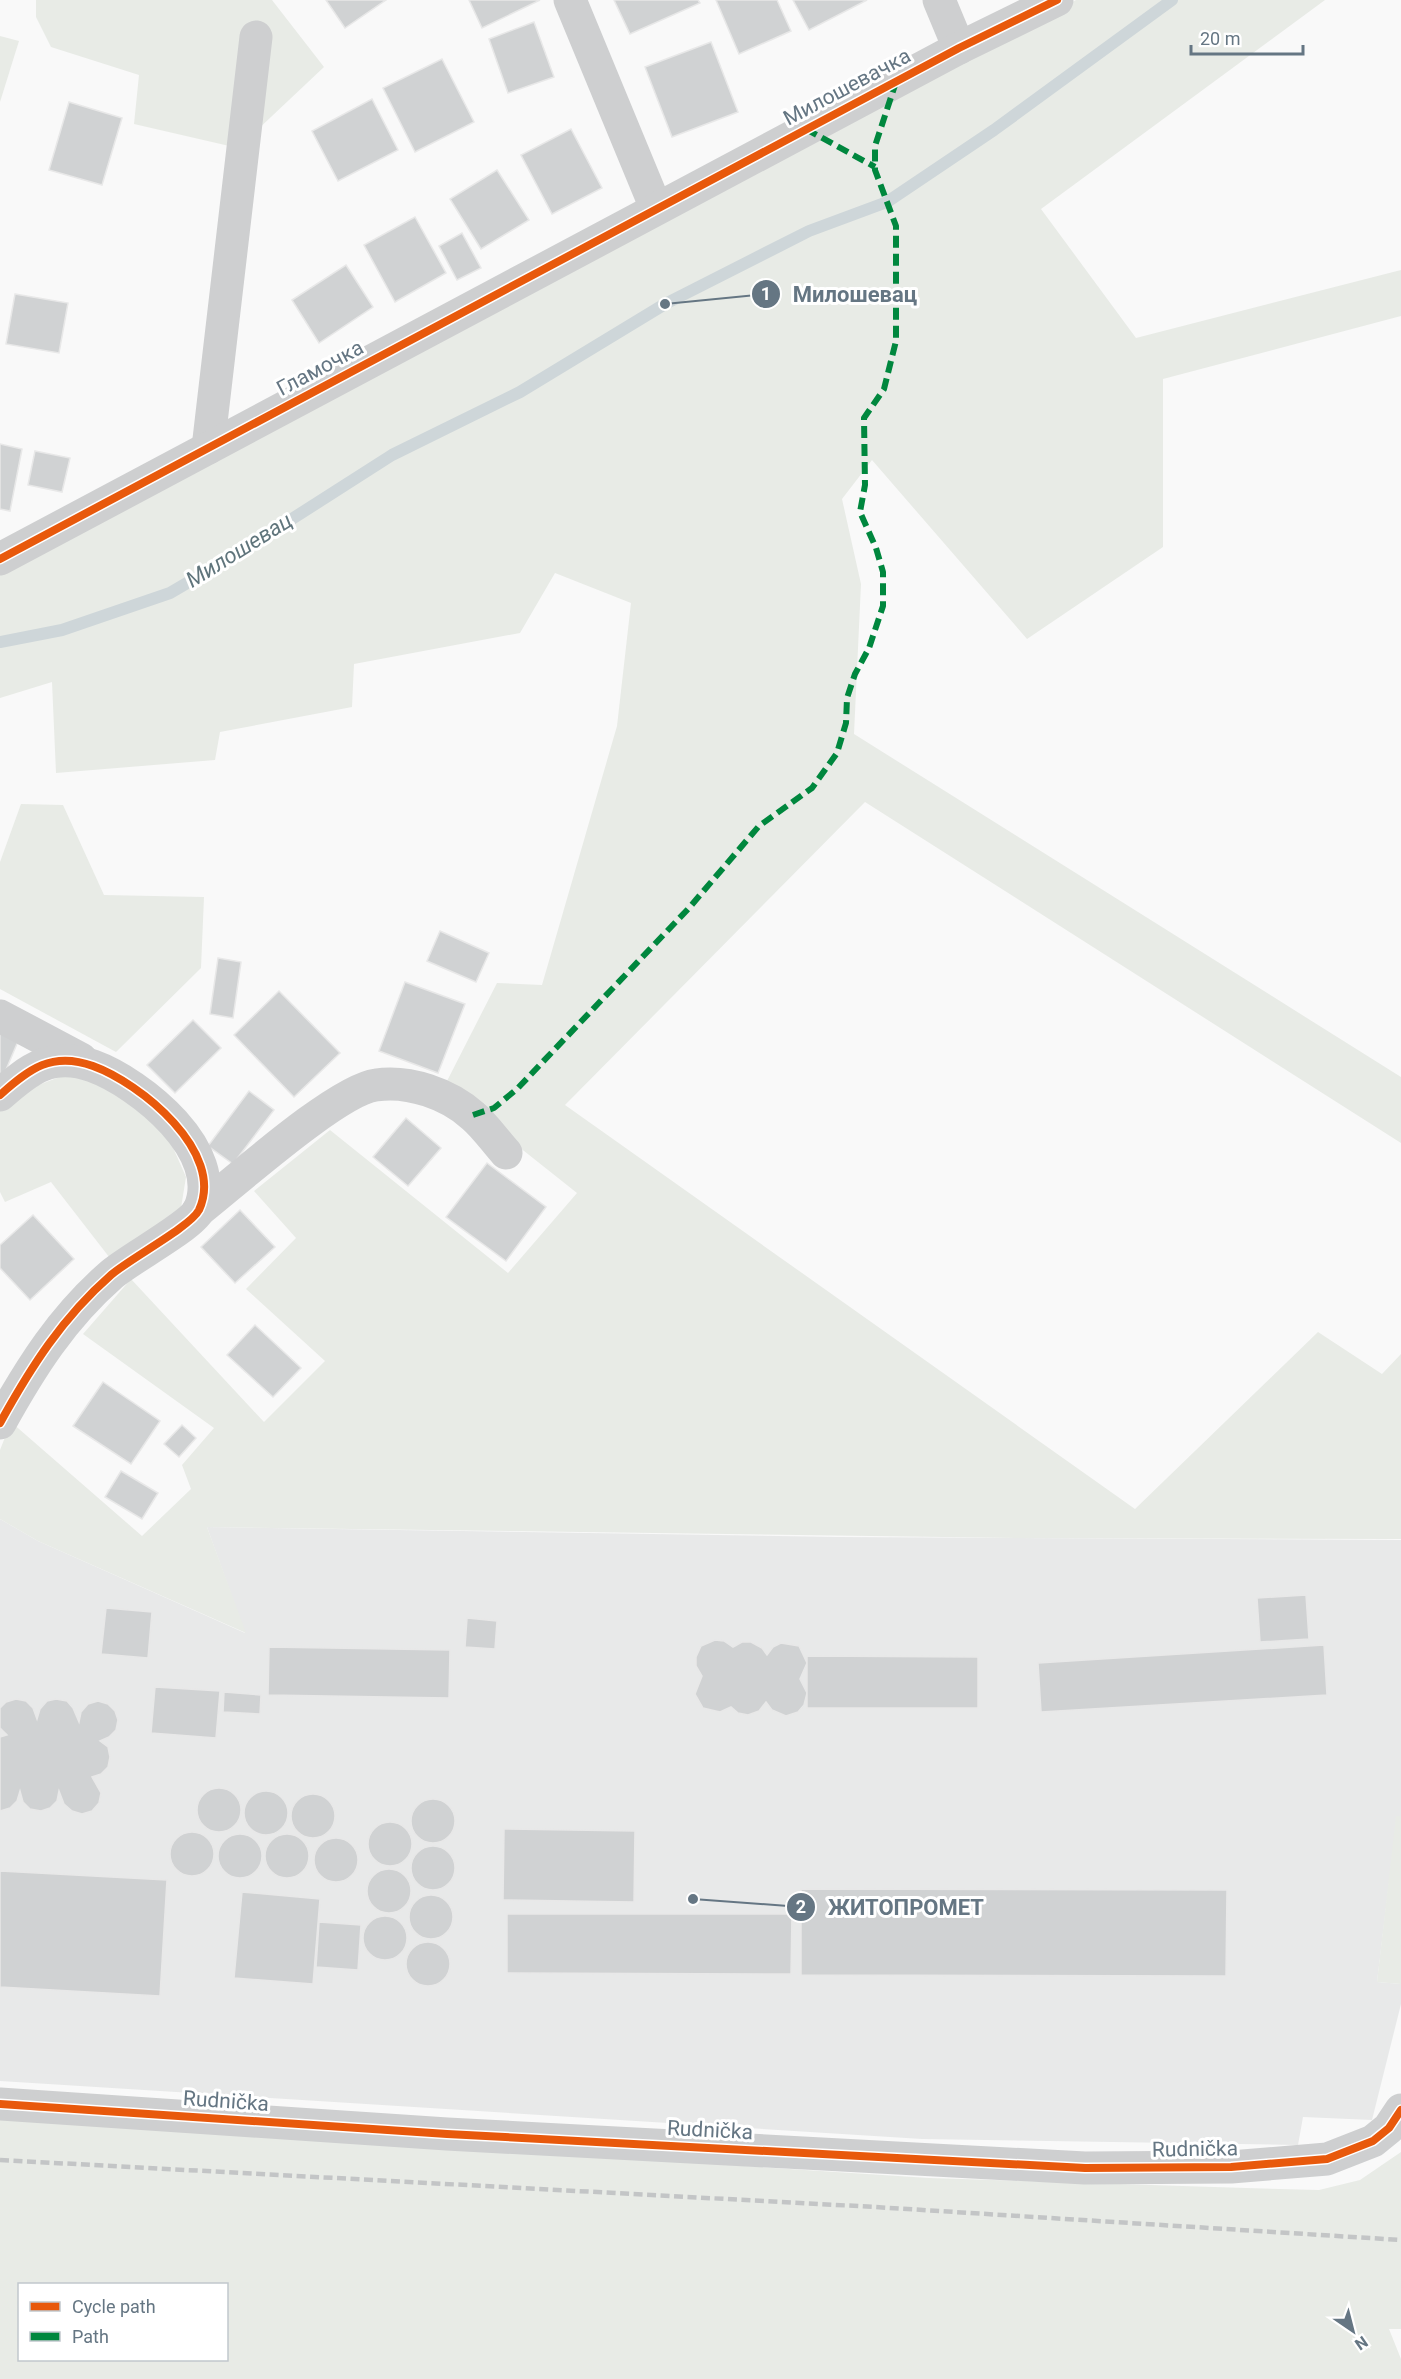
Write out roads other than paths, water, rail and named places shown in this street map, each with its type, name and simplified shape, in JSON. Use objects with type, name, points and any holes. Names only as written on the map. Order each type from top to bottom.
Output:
[{"type":"street","points":[[570,0],[656,208]]},
{"type":"street","points":[[939,0],[959,48]]},
{"type":"street","name":"Милошевачка","points":[[656,208],[959,48],[1057,0]]},
{"type":"street","points":[[208,448],[256,37]]},
{"type":"street","name":"Гламочка","points":[[0,559],[656,208]]},
{"type":"street","points":[[0,1016],[143,1094],[176,1123],[194,1150],[204,1183],[198,1211]]},
{"type":"street","points":[[0,1095],[25,1073],[54,1059],[92,1066]]},
{"type":"street","points":[[0,1424],[34,1362],[80,1306],[112,1274],[198,1211],[337,1103],[374,1085],[401,1084],[443,1096],[473,1116],[506,1154]]},
{"type":"street","name":"Rudnička","points":[[0,2104],[447,2134],[1085,2168],[1231,2166],[1327,2159],[1373,2141],[1389,2128],[1401,2110]]},
{"type":"waterway","name":"Милошевац","points":[[0,642],[62,630],[170,593],[245,549],[392,455],[520,392],[665,304],[809,231],[887,202],[994,130],[1172,0]]},
{"type":"railway","points":[[0,2160],[875,2207],[1401,2240]]},
{"type":"place","name":"Милошевац","points":[[665,304]]},
{"type":"place","name":"ЖИТОПРОМЕТ","points":[[693,1899]]}]
